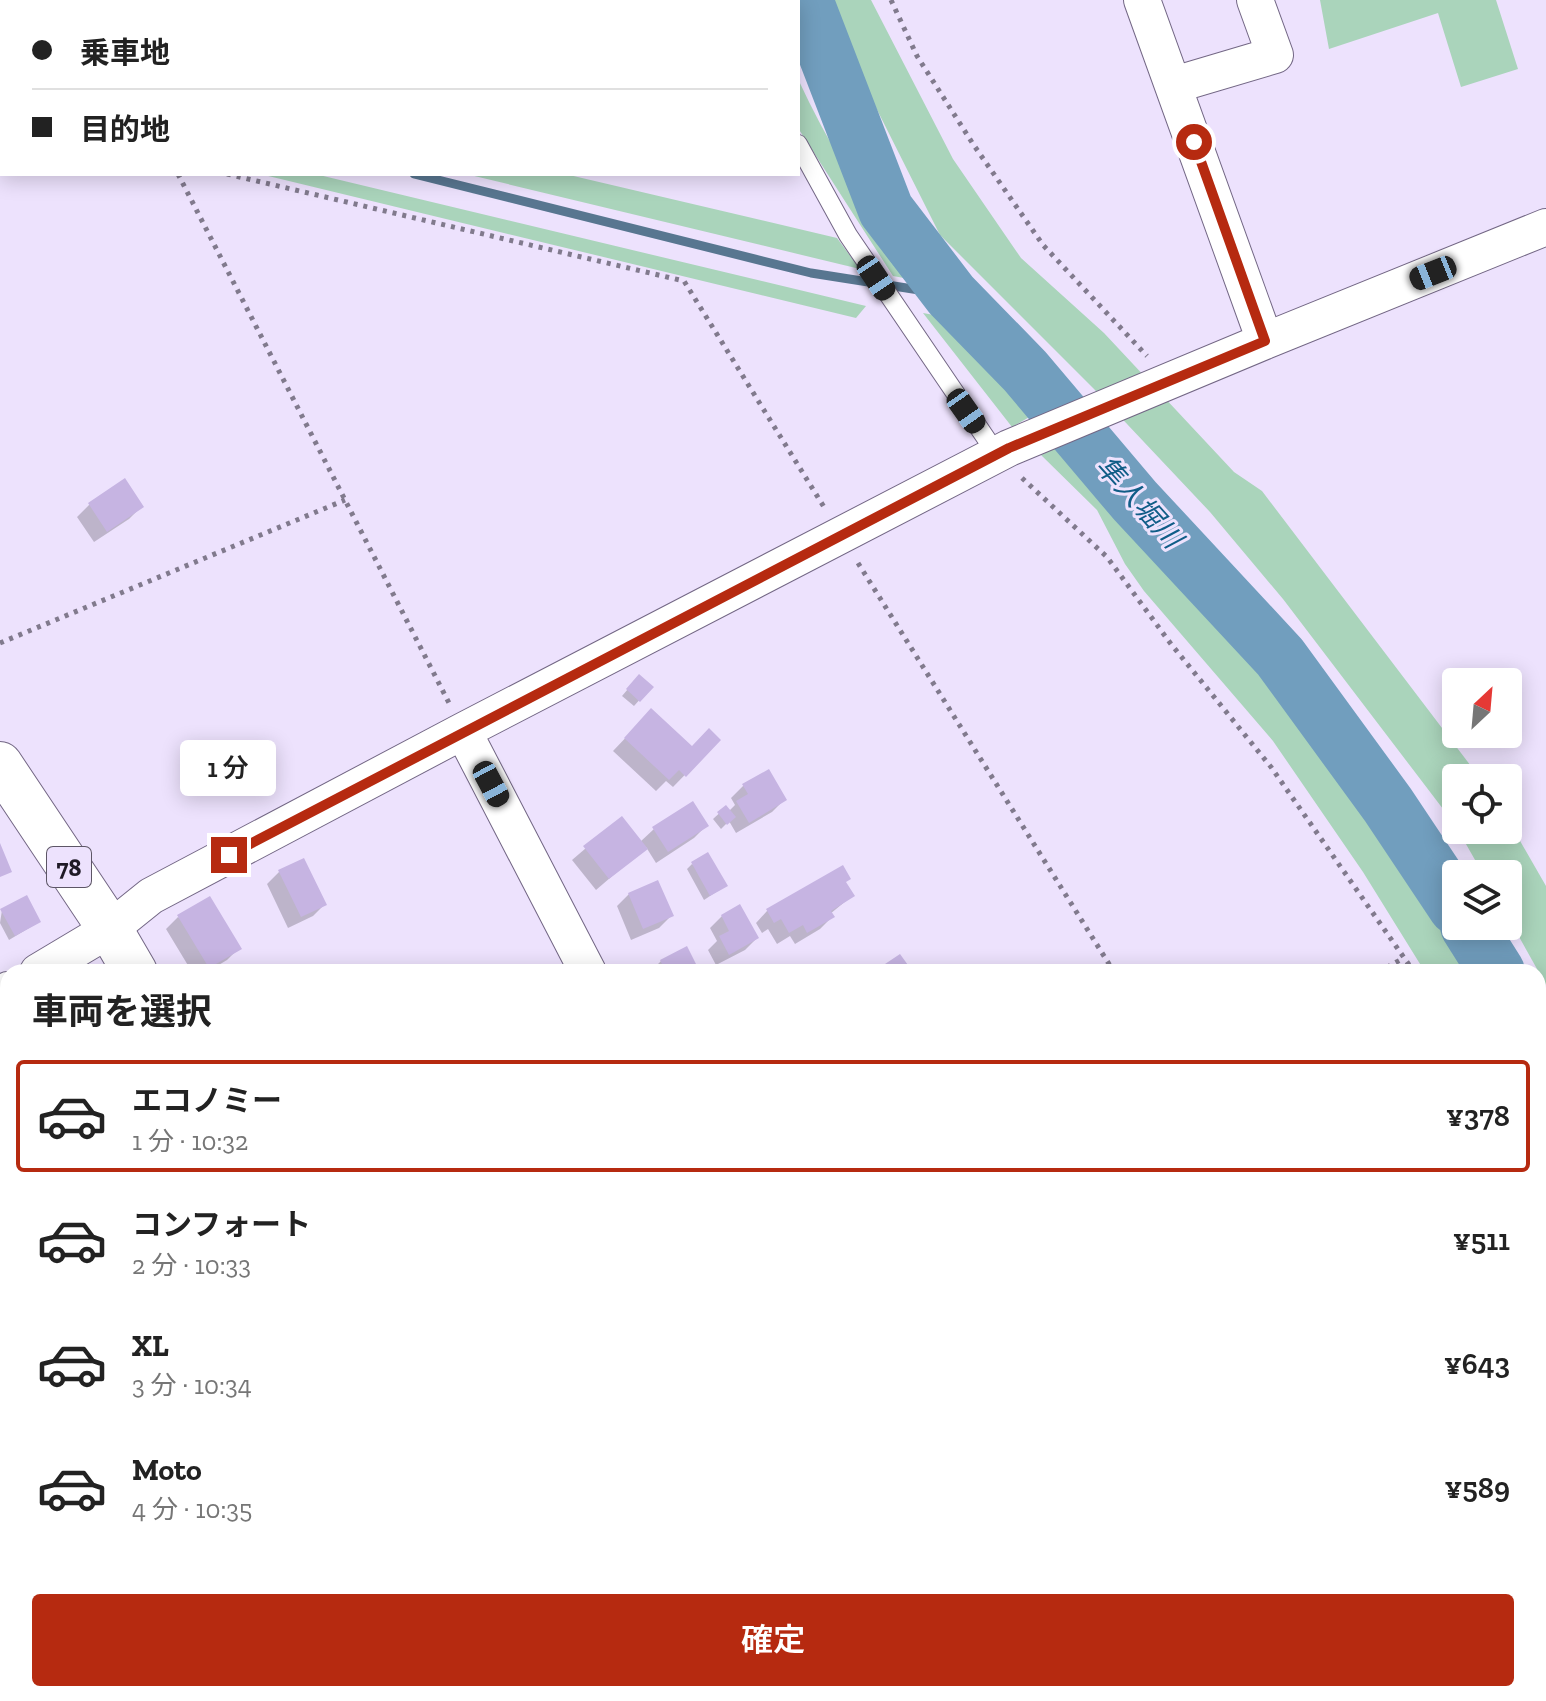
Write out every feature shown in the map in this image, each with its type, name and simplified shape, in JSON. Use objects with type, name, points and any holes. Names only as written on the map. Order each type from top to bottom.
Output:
[{"type":"main road","name":"78","points":[[0,764],[130,964]]},
{"type":"street","points":[[1142,0],[1265,341]]},
{"type":"street","points":[[1174,85],[1275,55],[1255,0]]},
{"type":"street","points":[[51,964],[110,929],[151,896],[1004,452],[1166,382],[1546,227]]},
{"type":"street","points":[[463,731],[584,964]]},
{"type":"lane","points":[[800,148],[848,235],[919,343],[1004,452]]},
{"type":"path","points":[[891,0],[917,56],[1043,245],[1166,382]]},
{"type":"path","points":[[179,176],[463,731]]},
{"type":"path","points":[[236,176],[684,281],[1109,964]]},
{"type":"path","points":[[1004,452],[1107,557],[1171,644],[1271,767],[1408,964]]},
{"type":"path","points":[[0,643],[345,500]]},
{"type":"path","points":[[1393,964],[1404,958]]},
{"type":"green space","points":[[826,0],[871,0],[953,159],[1021,258],[1104,333],[1234,472],[1262,491],[1442,728],[1442,748],[1457,748],[1469,764],[1442,764],[1442,808],[1283,599],[1210,512],[1094,389],[940,235],[838,32]]},
{"type":"green space","points":[[1320,0],[1496,0],[1518,69],[1461,87],[1438,13],[1329,49]]},
{"type":"green space","points":[[800,83],[854,183],[920,281],[893,276],[800,131]]},
{"type":"green space","points":[[268,176],[323,176],[866,306],[856,318]]},
{"type":"green space","points":[[474,176],[574,176],[837,238],[860,269]]},
{"type":"green space","points":[[923,313],[956,319],[1038,412],[1012,427]]},
{"type":"green space","points":[[1062,444],[1245,650],[1392,847],[1442,928],[1442,940],[1449,940],[1464,964],[1420,964],[1363,872],[1273,741],[1144,591],[1125,564],[1097,510],[1041,455]]},
{"type":"green space","points":[[1466,844],[1522,844],[1546,886],[1546,964],[1534,964],[1521,940],[1522,860],[1475,860]]},
{"type":"building","points":[[125,478],[144,507],[107,532],[88,503]]},
{"type":"building","points":[[639,674],[654,687],[640,702],[626,689]]},
{"type":"building","points":[[651,708],[692,746],[709,728],[721,740],[686,777],[679,770],[669,780],[624,738]]},
{"type":"building","points":[[769,769],[787,800],[749,823],[736,801],[748,794],[742,784]]},
{"type":"building","points":[[693,801],[709,826],[668,852],[652,827]]},
{"type":"building","points":[[726,805],[736,817],[727,825],[717,812]]},
{"type":"building","points":[[622,816],[648,849],[609,879],[583,846]]},
{"type":"building","points":[[0,843],[12,872],[0,877]]},
{"type":"building","points":[[708,852],[728,886],[710,896],[691,862]]},
{"type":"building","points":[[304,858],[327,905],[301,917],[278,870]]},
{"type":"building","points":[[843,865],[851,879],[846,882],[855,896],[831,911],[835,917],[807,933],[803,925],[789,933],[781,919],[774,923],[766,909]]},
{"type":"building","points":[[658,880],[674,916],[643,929],[628,893]]},
{"type":"building","points":[[27,895],[41,922],[15,936],[0,909]]},
{"type":"building","points":[[210,896],[242,949],[216,964],[207,964],[177,915]]},
{"type":"building","points":[[740,904],[759,938],[729,955],[719,936],[729,931],[721,915]]},
{"type":"building","points":[[687,946],[696,964],[662,964],[660,960]]},
{"type":"building","points":[[900,954],[907,964],[885,964]]},
{"type":"waterway","name":"隼人堀川","points":[[805,0],[886,210],[951,295],[1025,371],[1135,501],[1280,657],[1388,805],[1442,886]]},
{"type":"waterway","points":[[422,176],[811,273],[951,295]]},
{"type":"waterway","name":"隼人堀川","points":[[1477,940],[1492,964]]},
{"type":"route","points":[[229,855],[1009,448],[1265,341],[1194,142]]}]
